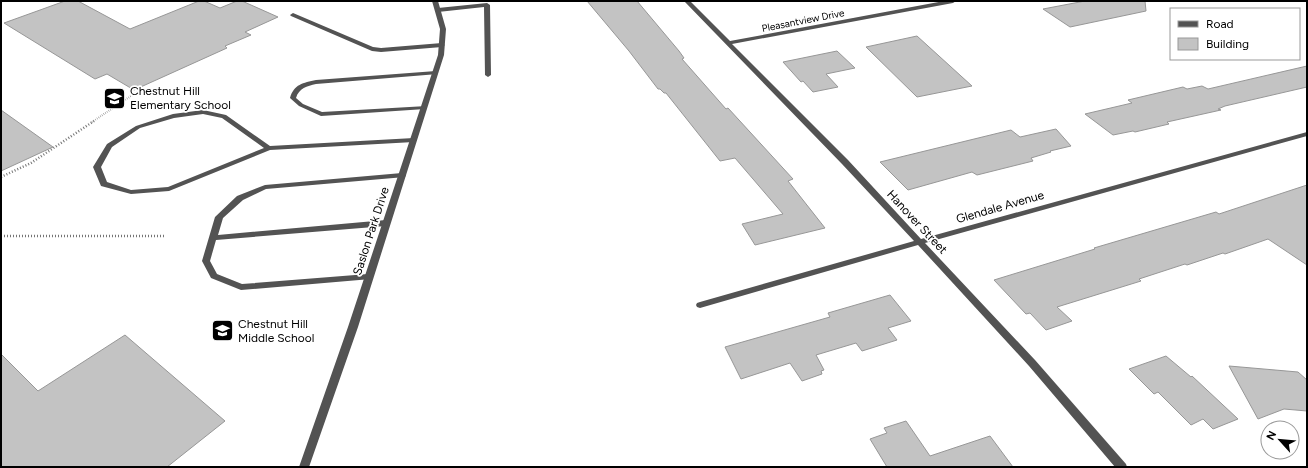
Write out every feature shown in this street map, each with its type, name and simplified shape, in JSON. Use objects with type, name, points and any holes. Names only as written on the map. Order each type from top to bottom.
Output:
[{"type":"street","name":"Saslon Park Drive","points":[[304,467],[353,326],[436,73],[441,55],[443,29],[435,1]]},
{"type":"street","name":"Hanover Street","points":[[687,1],[845,162],[1032,363],[1122,467]]},
{"type":"street","name":"Pleasantview Drive","points":[[728,43],[953,1]]},
{"type":"street","points":[[438,10],[487,5],[488,76]]},
{"type":"street","points":[[293,15],[372,49],[381,50],[442,45]]},
{"type":"street","points":[[425,107],[321,114],[301,105],[293,98],[295,91],[303,85],[331,81],[436,73]]},
{"type":"street","points":[[269,148],[224,116],[203,112],[173,116],[138,127],[109,146],[97,167],[104,184],[131,192],[169,189],[269,148],[414,140]]},
{"type":"street","name":"Glendale Avenue","points":[[700,305],[919,242],[1307,134]]},
{"type":"street","points":[[368,277],[241,287],[214,276],[206,261],[219,216],[240,198],[265,187],[402,175]]},
{"type":"street","points":[[212,238],[386,222]]},
{"type":"path","points":[[1,177],[31,163],[144,88]]},
{"type":"path","points":[[1,236],[165,236]]},
{"type":"building","points":[[65,1],[78,1],[130,29],[199,1],[204,1],[220,8],[237,1],[242,1],[278,17],[245,32],[251,35],[225,46],[227,48],[134,90],[107,74],[95,79],[4,23]]},
{"type":"building","points":[[587,1],[637,1],[679,51],[684,58],[682,59],[726,109],[728,108],[793,179],[788,181],[825,228],[755,245],[742,224],[783,214],[735,158],[720,161],[666,93],[658,89],[629,51]]},
{"type":"building","points":[[1085,1],[1145,1],[1146,11],[1070,27],[1043,9]]},
{"type":"building","points":[[917,36],[972,86],[917,97],[866,47]]},
{"type":"building","points":[[837,51],[855,68],[826,74],[838,87],[813,92],[803,81],[801,82],[783,62]]},
{"type":"building","points":[[1307,66],[1307,87],[1225,106],[1218,109],[1221,110],[1167,122],[1169,124],[1135,132],[1133,131],[1113,135],[1085,114],[1132,103],[1128,100],[1183,87],[1187,89],[1202,86],[1208,89]]},
{"type":"building","points":[[1,110],[53,147],[1,171]]},
{"type":"building","points":[[1056,129],[1071,146],[1050,151],[1051,152],[1031,158],[1033,161],[977,175],[972,172],[908,190],[880,162],[1011,130],[1020,137]]},
{"type":"building","points":[[1307,185],[1307,265],[1268,239],[1225,254],[1223,253],[1187,265],[1185,264],[1139,279],[1141,281],[1057,307],[1072,321],[1046,330],[1030,313],[1026,314],[994,280],[1095,249],[1094,248],[1216,212],[1219,214]]},
{"type":"building","points":[[890,295],[911,321],[888,328],[897,340],[862,351],[856,343],[816,355],[824,370],[821,371],[822,374],[802,381],[790,363],[741,379],[725,347],[830,317],[828,313]]},
{"type":"building","points":[[125,335],[225,421],[167,467],[1,467],[1,354],[38,391]]},
{"type":"building","points":[[1166,356],[1191,377],[1192,376],[1238,419],[1213,429],[1203,419],[1191,425],[1158,392],[1154,394],[1129,369]]},
{"type":"building","points":[[1229,366],[1298,372],[1307,380],[1307,411],[1284,409],[1258,419]]},
{"type":"building","points":[[906,421],[930,456],[990,436],[1013,467],[887,467],[870,439],[887,433],[884,428]]},
{"type":"place","name":"Chestnut Hill Elementary School","points":[[114,98]]},
{"type":"place","name":"Chestnut Hill Middle School","points":[[223,331]]}]
